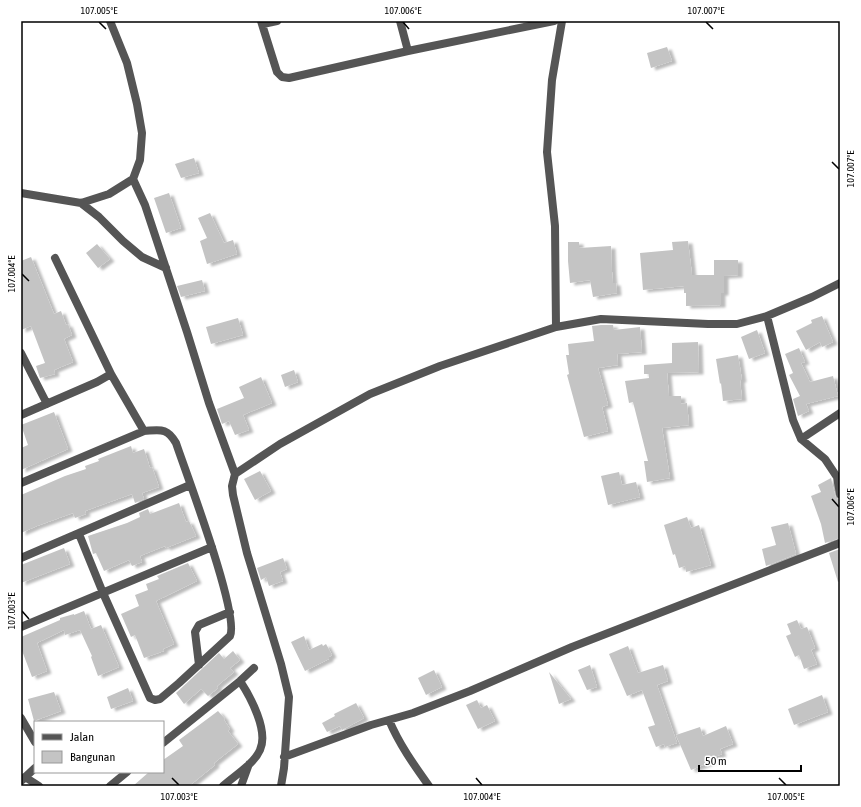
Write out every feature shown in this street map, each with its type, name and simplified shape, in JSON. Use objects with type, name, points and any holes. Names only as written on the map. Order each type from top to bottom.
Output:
[{"type":"street","points":[[21,193],[81,203],[109,194],[133,179],[140,160],[142,133],[127,63],[110,21]]},
{"type":"street","points":[[277,21],[262,23],[277,72],[282,77],[289,78],[408,51],[554,21]]},
{"type":"street","points":[[400,21],[408,51]]},
{"type":"street","points":[[556,327],[554,226],[547,152],[552,80],[562,21]]},
{"type":"street","points":[[133,179],[145,205],[234,474],[232,486],[233,494],[247,553],[281,664],[289,697],[281,786]]},
{"type":"street","points":[[81,203],[99,217],[123,241],[142,256],[166,268]]},
{"type":"street","points":[[55,258],[111,374],[144,431]]},
{"type":"street","points":[[234,474],[280,444],[370,394],[440,366],[556,327],[601,318],[708,324],[737,324],[766,316],[812,297],[840,283]]},
{"type":"street","points":[[766,316],[793,420],[801,440],[825,459],[837,477],[840,494]]},
{"type":"street","points":[[21,353],[47,404]]},
{"type":"street","points":[[21,415],[97,382],[111,374]]},
{"type":"street","points":[[801,440],[840,412]]},
{"type":"street","points":[[21,483],[144,431],[162,430],[167,432],[172,437],[176,444],[212,547],[230,612],[232,632],[230,636],[199,665],[160,699],[150,698],[103,593],[79,534]]},
{"type":"street","points":[[21,558],[190,485]]},
{"type":"street","points":[[284,757],[413,713],[470,691],[572,647],[840,543]]},
{"type":"street","points":[[21,627],[212,547]]},
{"type":"street","points":[[199,665],[195,632],[196,627],[230,612]]},
{"type":"street","points":[[164,742],[254,668]]},
{"type":"street","points":[[240,681],[245,688],[261,723],[262,738],[260,750],[250,764],[241,786]]},
{"type":"street","points":[[21,718],[34,740]]},
{"type":"street","points":[[389,720],[409,758],[429,786]]},
{"type":"street","points":[[223,786],[250,764]]},
{"type":"street","points":[[34,769],[23,779],[39,786]]},
{"type":"street","points":[[110,786],[126,773]]},
{"type":"building","points":[[667,47],[672,61],[651,68],[647,53]]},
{"type":"building","points":[[194,158],[199,173],[181,178],[175,164]]},
{"type":"building","points":[[169,193],[181,228],[166,233],[154,198]]},
{"type":"building","points":[[210,213],[224,243],[233,240],[237,254],[207,264],[200,241],[207,238],[198,218]]},
{"type":"building","points":[[688,241],[692,275],[714,275],[714,260],[738,260],[738,275],[724,276],[724,293],[721,293],[721,305],[686,306],[686,293],[684,293],[684,286],[643,290],[640,253],[673,250],[672,242]]},
{"type":"building","points":[[568,242],[579,242],[579,248],[611,246],[613,283],[616,283],[617,293],[593,297],[590,280],[570,283]]},
{"type":"building","points":[[97,244],[110,259],[98,268],[86,253]]},
{"type":"building","points":[[31,257],[54,314],[61,311],[66,325],[68,324],[72,335],[64,339],[73,362],[54,370],[55,374],[40,378],[36,366],[45,363],[31,326],[21,330],[21,261]]},
{"type":"building","points":[[202,280],[205,291],[181,297],[177,286]]},
{"type":"building","points":[[822,316],[833,342],[822,347],[820,342],[806,350],[796,331],[812,323],[811,320]]},
{"type":"building","points":[[238,318],[243,335],[211,344],[206,327]]},
{"type":"building","points":[[613,325],[614,330],[640,327],[642,352],[617,354],[618,365],[598,368],[608,405],[602,407],[608,431],[584,437],[567,375],[569,374],[566,355],[569,355],[568,344],[594,341],[592,326]]},
{"type":"building","points":[[757,330],[765,353],[749,359],[741,337]]},
{"type":"building","points":[[698,342],[699,372],[667,373],[669,396],[681,396],[681,404],[687,403],[689,425],[662,428],[670,478],[647,482],[644,461],[648,461],[633,402],[629,403],[625,381],[649,378],[649,374],[644,374],[644,365],[672,363],[672,343]]},
{"type":"building","points":[[799,348],[805,362],[801,363],[810,382],[833,376],[838,396],[806,404],[809,411],[798,416],[793,399],[800,396],[789,375],[793,373],[785,354]]},
{"type":"building","points":[[738,355],[742,380],[740,380],[742,399],[723,401],[716,359]]},
{"type":"building","points":[[294,370],[298,382],[285,387],[281,375]]},
{"type":"building","points":[[261,377],[272,403],[243,415],[249,430],[235,435],[229,421],[222,424],[217,409],[244,398],[239,387]]},
{"type":"building","points":[[54,412],[68,449],[21,470],[21,448],[28,445],[21,425]]},
{"type":"building","points":[[131,446],[133,453],[144,449],[150,468],[152,467],[159,487],[142,493],[144,499],[135,503],[132,494],[85,511],[86,514],[75,518],[73,513],[21,533],[21,495],[65,476],[86,469],[85,466],[99,461],[98,459]]},
{"type":"building","points":[[260,471],[271,491],[255,500],[244,479]]},
{"type":"building","points":[[619,472],[622,485],[636,482],[640,497],[608,505],[601,476]]},
{"type":"building","points":[[831,478],[836,498],[840,499],[840,538],[825,543],[821,524],[811,496],[821,492],[818,485]]},
{"type":"building","points":[[179,503],[186,522],[189,521],[196,536],[166,548],[165,546],[140,556],[142,562],[132,566],[129,560],[104,571],[96,553],[93,554],[88,536],[127,523],[140,517],[139,513],[148,509],[150,514]]},
{"type":"building","points":[[687,517],[691,528],[699,525],[711,565],[686,572],[685,566],[679,568],[675,554],[673,555],[664,525]]},
{"type":"building","points":[[788,523],[796,554],[766,566],[762,549],[776,545],[771,527]]},
{"type":"building","points":[[64,548],[70,564],[21,583],[21,565]]},
{"type":"building","points":[[840,549],[840,581],[838,582],[829,553]]},
{"type":"building","points":[[283,558],[287,569],[280,572],[283,581],[269,586],[266,577],[261,580],[257,568]]},
{"type":"building","points":[[188,563],[197,581],[156,601],[174,644],[163,649],[164,651],[144,658],[135,635],[131,637],[121,614],[139,606],[135,595],[148,590],[146,584],[159,579],[157,576]]},
{"type":"building","points":[[84,611],[91,629],[101,625],[119,667],[98,676],[91,657],[92,656],[80,630],[65,635],[64,630],[37,643],[47,671],[32,677],[21,648],[21,637],[60,620],[60,618]]},
{"type":"building","points":[[797,620],[801,629],[807,627],[815,648],[811,650],[817,664],[804,669],[799,655],[795,657],[786,636],[791,634],[787,624]]},
{"type":"building","points":[[304,636],[309,650],[322,644],[323,646],[326,644],[332,655],[329,659],[305,671],[291,642]]},
{"type":"building","points":[[628,646],[638,673],[663,665],[668,681],[657,685],[677,743],[665,747],[664,744],[656,747],[648,727],[655,725],[642,690],[627,696],[609,654]]},
{"type":"building","points":[[233,651],[240,660],[230,668],[234,672],[217,686],[218,688],[208,696],[201,689],[184,704],[176,693],[219,653],[224,659]]},
{"type":"building","points":[[590,665],[597,687],[587,690],[578,670]]},
{"type":"building","points":[[434,670],[442,687],[426,695],[418,678]]},
{"type":"building","points":[[549,672],[571,699],[559,704]]},
{"type":"building","points":[[128,688],[133,701],[111,709],[107,697]]},
{"type":"building","points":[[54,692],[61,711],[34,721],[28,699]]},
{"type":"building","points":[[822,695],[828,712],[794,725],[788,709]]},
{"type":"building","points":[[477,700],[481,708],[487,705],[495,721],[478,729],[466,705]]},
{"type":"building","points":[[356,703],[364,718],[342,730],[340,726],[327,732],[322,723],[335,716],[334,714]]},
{"type":"building","points":[[218,711],[225,719],[224,720],[230,729],[228,731],[238,744],[189,786],[133,786],[148,773],[164,773],[164,759],[183,746],[179,740]]},
{"type":"building","points":[[726,726],[733,744],[720,749],[722,754],[712,758],[713,761],[691,770],[676,735],[700,727],[703,736]]}]
